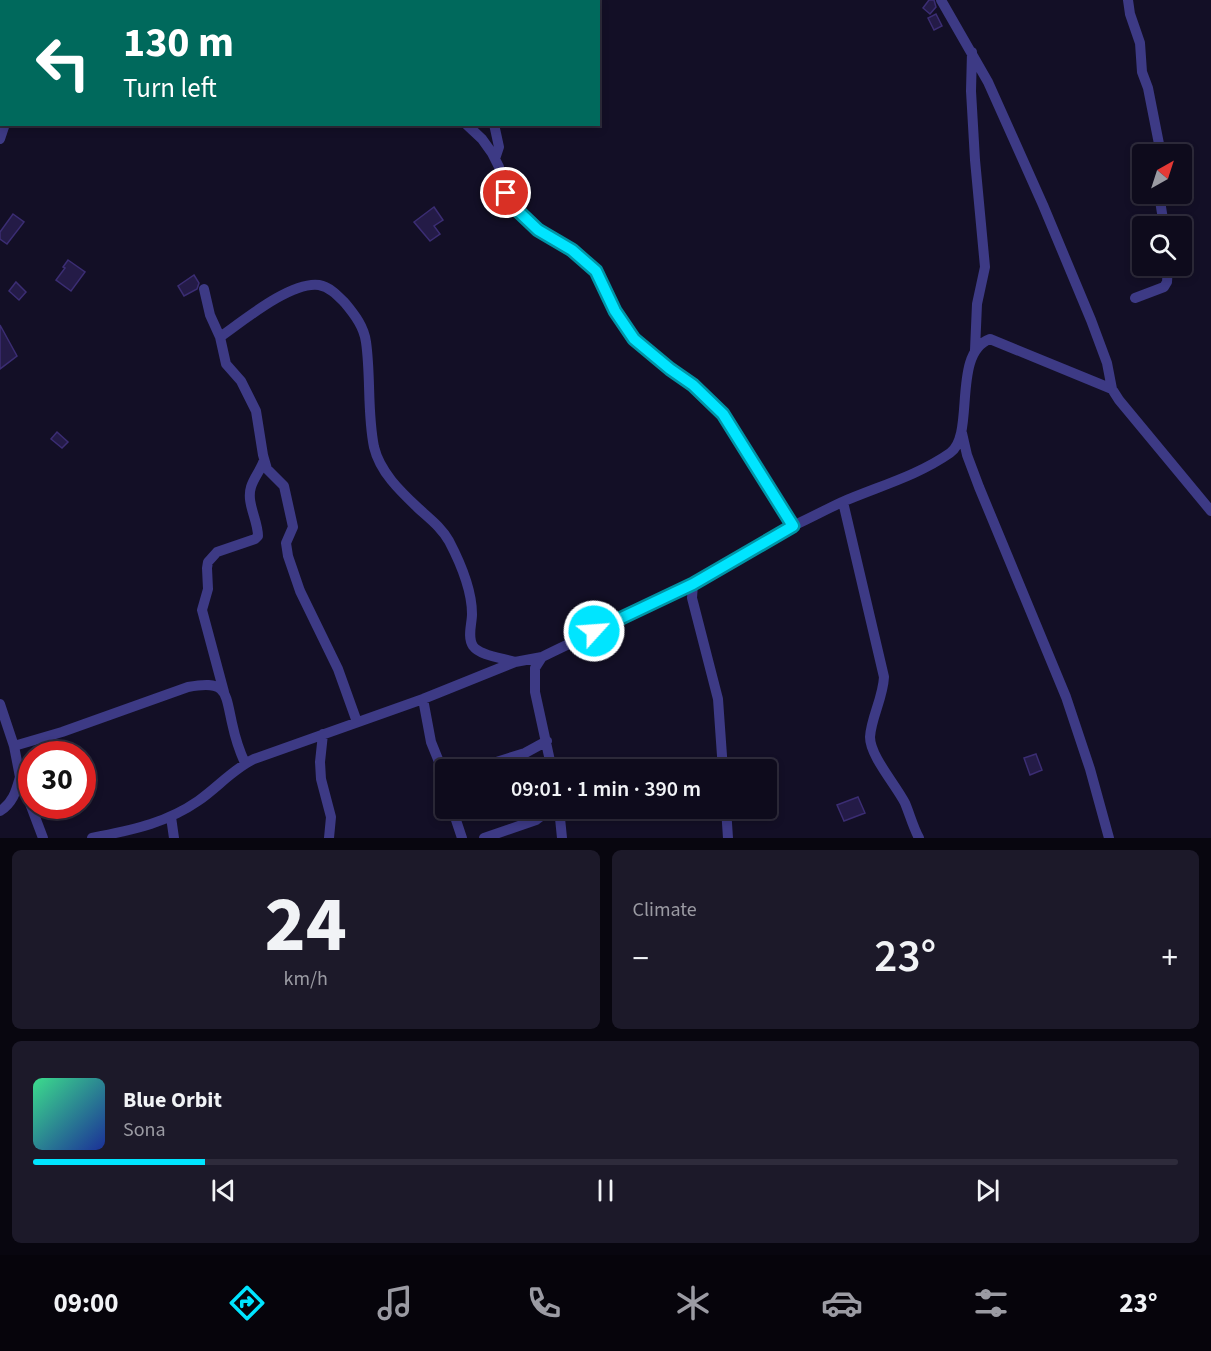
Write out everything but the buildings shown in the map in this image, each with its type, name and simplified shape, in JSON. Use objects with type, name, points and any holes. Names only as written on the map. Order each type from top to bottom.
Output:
[{"type":"street","points":[[941,0],[988,82],[1077,284],[1102,347],[1112,389],[1211,512]]},
{"type":"street","points":[[1128,0],[1130,14],[1140,43],[1142,72],[1148,88],[1159,144]]},
{"type":"street","points":[[972,52],[971,91],[975,160],[986,267],[977,304],[975,350],[967,377],[962,411],[962,433],[967,455],[979,487],[1066,697],[1090,769],[1109,838]]},
{"type":"street","points":[[468,126],[482,139],[495,159],[506,193],[517,210],[547,236],[572,250],[596,271],[615,311],[634,339],[693,385],[730,422],[793,526]]},
{"type":"street","points":[[494,126],[499,147],[495,159]]},
{"type":"street","points":[[1135,298],[1164,287],[1167,276]]},
{"type":"street","points":[[220,337],[268,302],[311,285],[320,285],[329,289],[355,314],[366,341],[370,411],[374,446],[380,464],[407,498],[444,533],[450,544],[471,599],[470,638],[472,645],[485,654],[515,662]]},
{"type":"street","points":[[204,289],[210,315],[220,337],[228,368],[241,381],[256,411],[264,460],[269,472],[284,486],[293,527],[286,543],[300,591],[338,669],[357,722]]},
{"type":"street","points":[[975,350],[981,342],[990,339],[1112,389]]},
{"type":"street","points":[[92,838],[150,826],[171,817],[196,802],[245,764],[423,699],[515,662],[542,657],[693,584],[793,526],[843,502],[910,476],[952,452],[962,433]]},
{"type":"street","points":[[245,764],[236,742],[229,701],[224,692],[202,610],[208,589],[208,562],[217,552],[258,536],[250,495],[251,487],[264,460]]},
{"type":"street","points":[[843,502],[884,677],[884,687],[870,739],[884,770],[905,803],[919,838]]},
{"type":"street","points":[[693,584],[692,598],[718,699],[722,759]]},
{"type":"street","points":[[542,657],[535,668],[534,692],[550,759]]},
{"type":"street","points":[[14,746],[74,728],[188,687],[210,684],[224,692]]},
{"type":"street","points":[[423,699],[431,742],[438,759]]},
{"type":"street","points":[[0,704],[14,746],[18,767]]},
{"type":"street","points":[[323,734],[320,762],[321,778],[331,816],[329,838]]},
{"type":"street","points":[[506,759],[525,753],[547,741]]},
{"type":"street","points":[[0,811],[8,806],[18,782]]},
{"type":"street","points":[[171,817],[174,838]]},
{"type":"street","points":[[36,819],[43,838]]},
{"type":"street","points":[[456,819],[462,838]]},
{"type":"street","points":[[484,838],[537,819]]},
{"type":"street","points":[[560,819],[562,838]]},
{"type":"street","points":[[727,819],[728,838]]},
{"type":"route","points":[[506,193],[517,210],[538,230],[572,250],[596,271],[615,311],[634,339],[693,385],[730,422],[793,526],[693,584],[594,631]]}]
